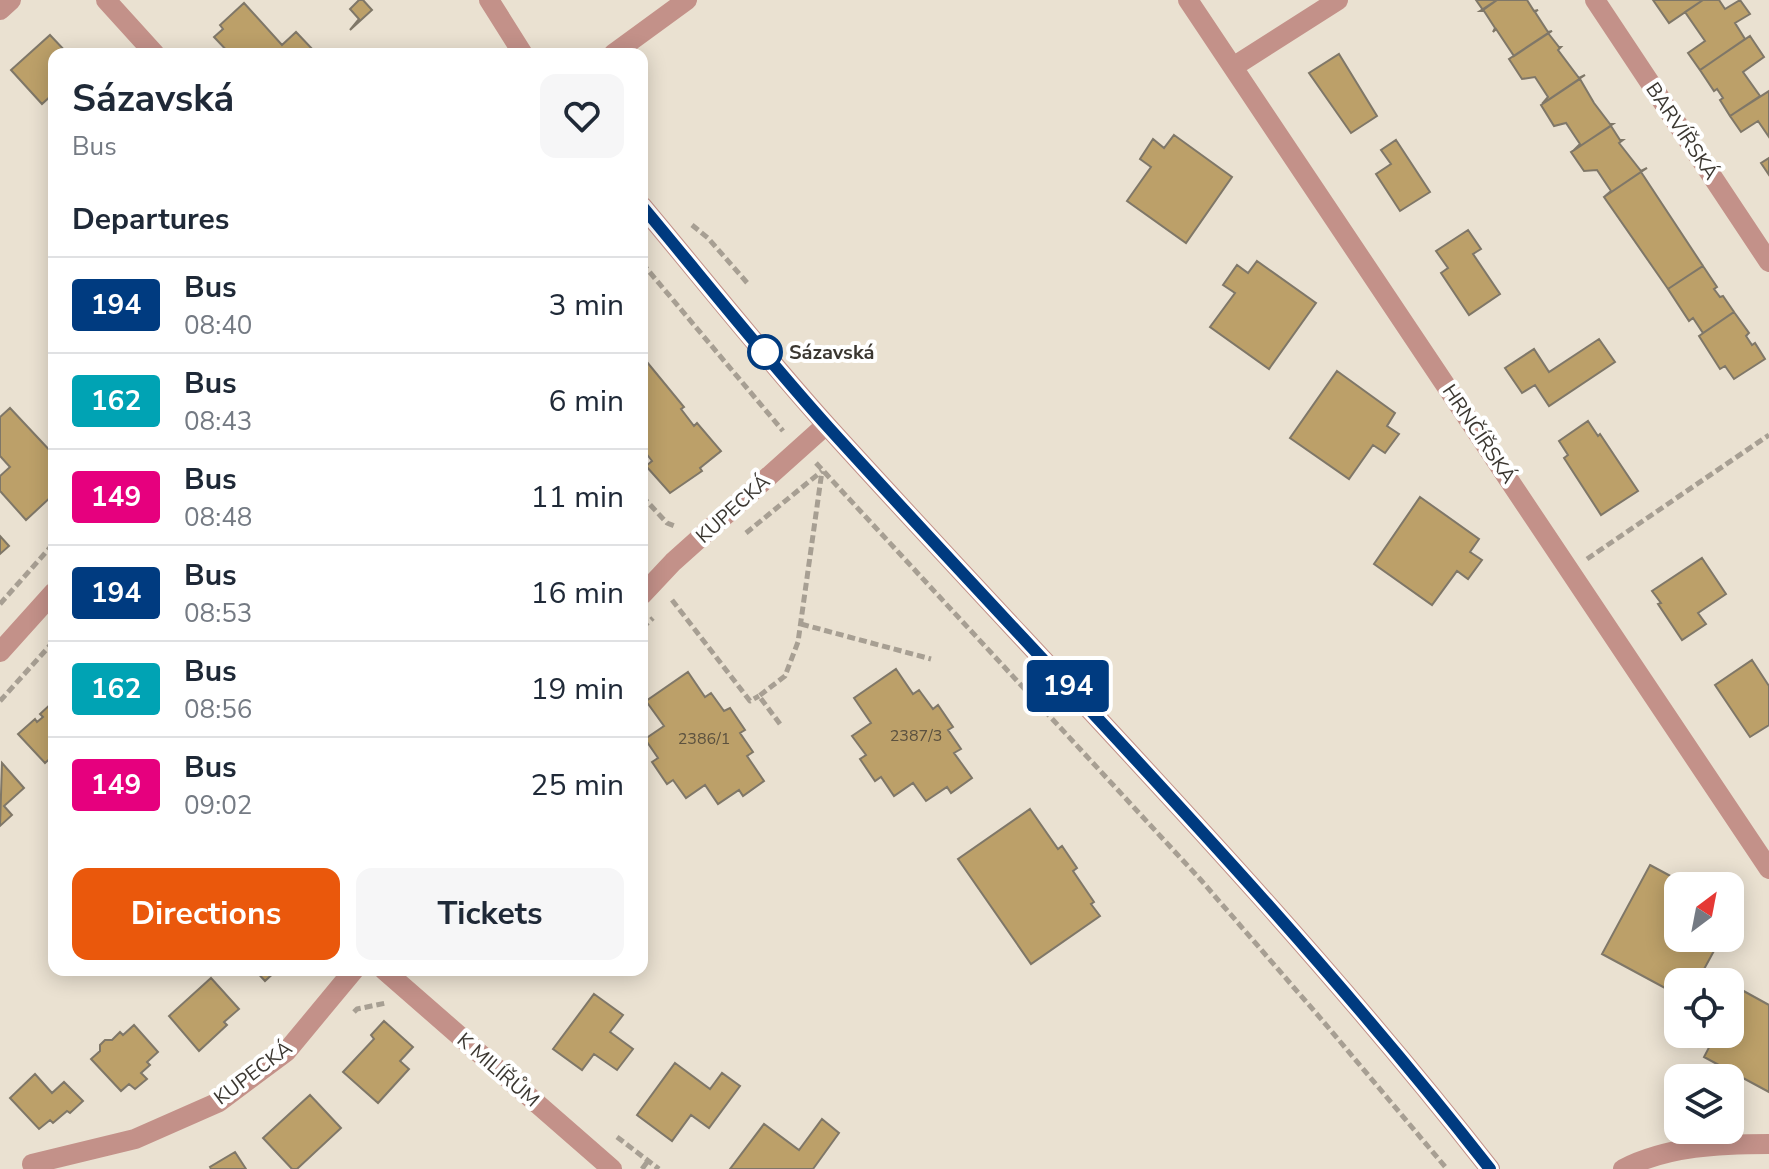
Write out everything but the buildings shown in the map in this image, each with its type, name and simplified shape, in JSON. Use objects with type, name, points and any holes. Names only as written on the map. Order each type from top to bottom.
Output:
[{"type":"street","points":[[0,10],[11,0]]},
{"type":"street","points":[[106,0],[150,48]]},
{"type":"street","points":[[489,0],[519,48]]},
{"type":"street","points":[[621,48],[687,0]]},
{"type":"street","name":"HRNČÍŘSKÁ","points":[[1188,0],[1769,869]]},
{"type":"street","points":[[1233,67],[1338,0]]},
{"type":"street","name":"BARVÍŘSKÁ","points":[[1595,0],[1769,262]]},
{"type":"street","points":[[648,213],[826,425],[1291,930],[1425,1086],[1490,1169]]},
{"type":"street","name":"KUPECKÁ","points":[[648,589],[673,562],[826,425]]},
{"type":"street","points":[[0,652],[48,599]]},
{"type":"street","name":"KUPECKÁ","points":[[32,1164],[135,1139],[219,1102],[286,1052],[349,976]]},
{"type":"street","name":"K MILÍŘŮM","points":[[391,976],[603,1167]]},
{"type":"street","points":[[1623,1169],[1681,1150],[1722,1144],[1769,1144]]},
{"type":"path","points":[[648,270],[788,437]]},
{"type":"path","points":[[1570,571],[1769,435]]},
{"type":"path","points":[[740,538],[822,470]]},
{"type":"path","points":[[672,600],[750,701],[785,676],[798,642],[822,470]]},
{"type":"path","points":[[822,470],[1200,879],[1447,1169]]},
{"type":"path","points":[[0,604],[48,550]]},
{"type":"path","points":[[801,624],[931,659]]},
{"type":"path","points":[[0,701],[48,648]]},
{"type":"path","points":[[759,696],[780,724]]},
{"type":"path","points":[[642,1169],[648,1161],[659,1169]]},
{"type":"bus line","name":"194","points":[[648,213],[826,425],[1291,930],[1425,1086],[1490,1169]]},
{"type":"place","name":"Sázavská","points":[[765,352]]}]
